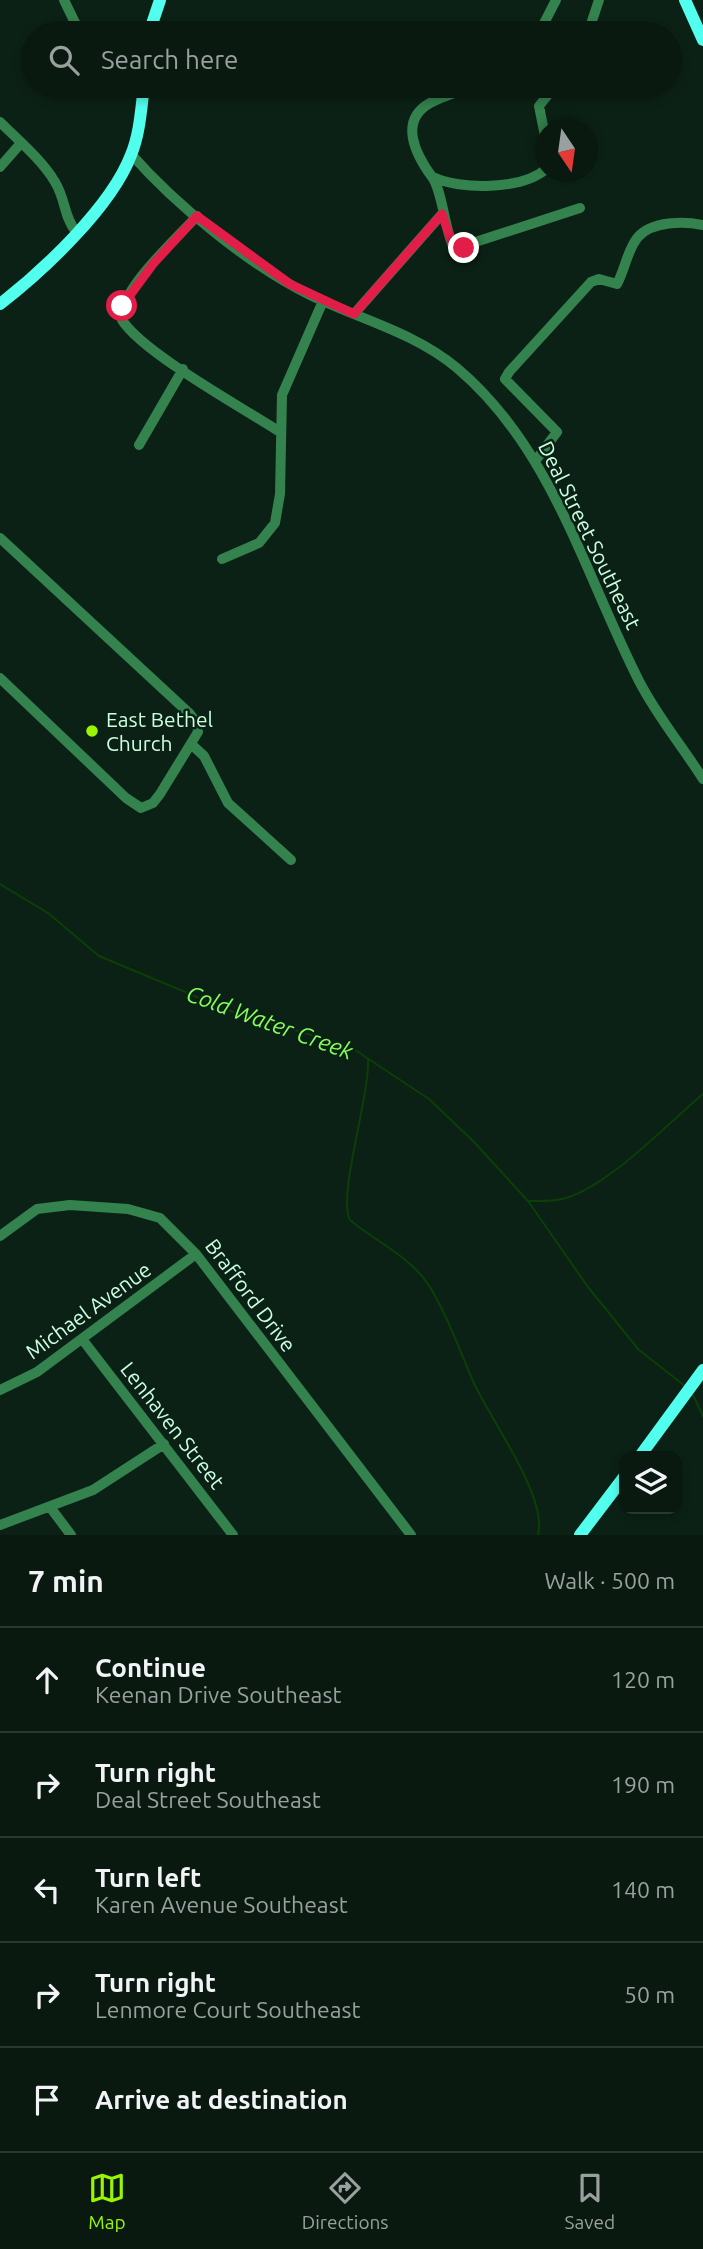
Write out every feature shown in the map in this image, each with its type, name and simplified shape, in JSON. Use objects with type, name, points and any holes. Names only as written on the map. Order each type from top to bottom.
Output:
[{"type":"main road","points":[[153,21],[160,0]]},
{"type":"main road","points":[[685,0],[703,40]]},
{"type":"main road","points":[[0,304],[36,274],[116,185],[138,135],[143,98]]},
{"type":"main road","points":[[644,1451],[703,1370]]},
{"type":"main road","points":[[580,1535],[619,1484]]},
{"type":"street","points":[[64,0],[74,21]]},
{"type":"street","points":[[545,21],[556,0]]},
{"type":"street","points":[[592,21],[598,0]]},
{"type":"street","points":[[442,98],[428,104],[413,123],[413,139],[419,160],[433,177],[449,240],[454,249],[458,250],[580,208]]},
{"type":"street","points":[[541,119],[539,106],[545,98]]},
{"type":"street","points":[[0,122],[53,179],[60,190],[66,218],[76,232]]},
{"type":"street","points":[[0,167],[21,143]]},
{"type":"street","name":"Deal Street Southeast","points":[[131,154],[172,197],[269,271],[323,301],[401,333],[456,367],[505,416],[536,460],[639,681],[703,779]]},
{"type":"street","points":[[433,177],[449,183],[491,187],[535,172]]},
{"type":"street","points":[[354,314],[442,214]]},
{"type":"street","points":[[197,216],[133,288],[121,312],[122,320],[131,331],[183,369],[280,432]]},
{"type":"street","points":[[536,460],[558,432],[505,379],[509,372],[591,282],[599,279],[617,284],[638,236],[658,226],[687,222],[703,225]]},
{"type":"street","points":[[222,559],[259,543],[275,523],[280,494],[280,432],[285,384],[323,301]]},
{"type":"street","points":[[139,445],[183,369]]},
{"type":"street","points":[[0,538],[190,714],[198,727],[191,744],[153,803],[141,808],[126,798],[0,678]]},
{"type":"street","points":[[191,744],[204,756],[228,803],[291,860]]},
{"type":"street","name":"Brafford Drive","points":[[0,1236],[37,1209],[70,1205],[128,1209],[151,1214],[168,1224],[196,1254],[411,1535]]},
{"type":"street","name":"Michael Avenue","points":[[0,1391],[37,1372],[196,1254]]},
{"type":"street","name":"Lenhaven Street","points":[[82,1339],[233,1535]]},
{"type":"street","points":[[0,1525],[50,1507],[113,1479],[164,1444]]},
{"type":"street","points":[[50,1507],[71,1535]]},
{"type":"waterway","name":"Cold Water Creek","points":[[0,884],[48,913],[99,956],[233,1012],[349,1046],[429,1099],[474,1142],[528,1201],[588,1287],[639,1350],[685,1386]]},
{"type":"waterway","points":[[368,1059],[348,1190],[347,1208],[350,1220],[411,1265],[435,1295],[473,1381],[526,1479],[539,1519],[538,1535]]},
{"type":"waterway","points":[[528,1201],[566,1198],[601,1180],[638,1152],[703,1094]]},
{"type":"waterway","name":"Cold Water Creek","points":[[693,1395],[703,1416]]},
{"type":"place","name":"East Bethel Church","points":[[92,731]]},
{"type":"route","points":[[122,306],[133,288],[197,216],[269,271],[311,295],[354,314],[442,214],[454,249],[464,248]]}]
